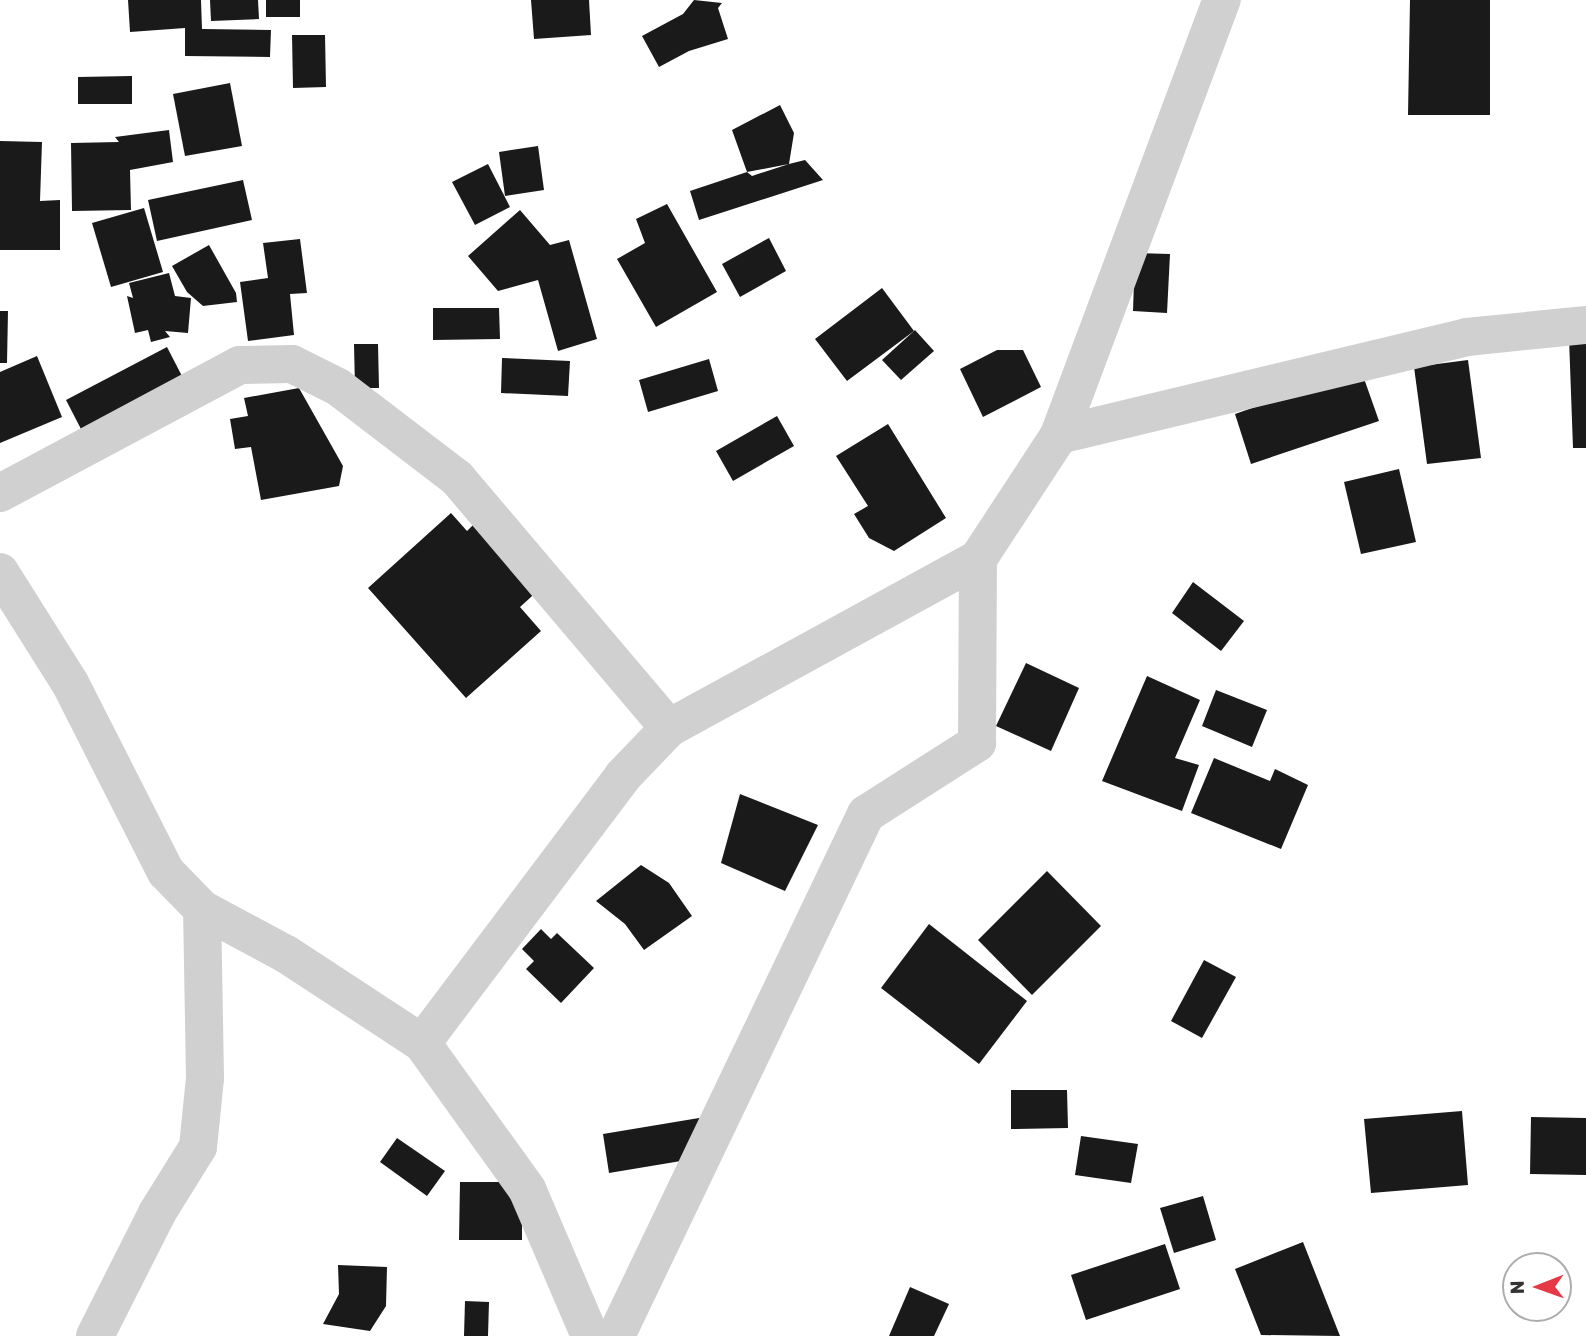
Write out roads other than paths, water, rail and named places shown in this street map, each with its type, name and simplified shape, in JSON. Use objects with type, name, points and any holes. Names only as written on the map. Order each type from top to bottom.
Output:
[{"type":"street","points":[[422,1043],[623,776],[669,728],[978,559],[1059,435],[1222,0]]},
{"type":"street","points":[[1059,435],[1467,337],[1586,324]]},
{"type":"street","points":[[0,493],[240,365],[292,364],[338,387],[457,478],[669,728]]},
{"type":"street","points":[[615,1336],[866,814],[977,743],[978,559]]},
{"type":"street","points":[[0,572],[70,683],[166,872],[202,909],[286,954],[422,1043],[527,1189],[590,1336]]},
{"type":"street","points":[[95,1336],[157,1213],[198,1147],[205,1078],[202,909]]}]
